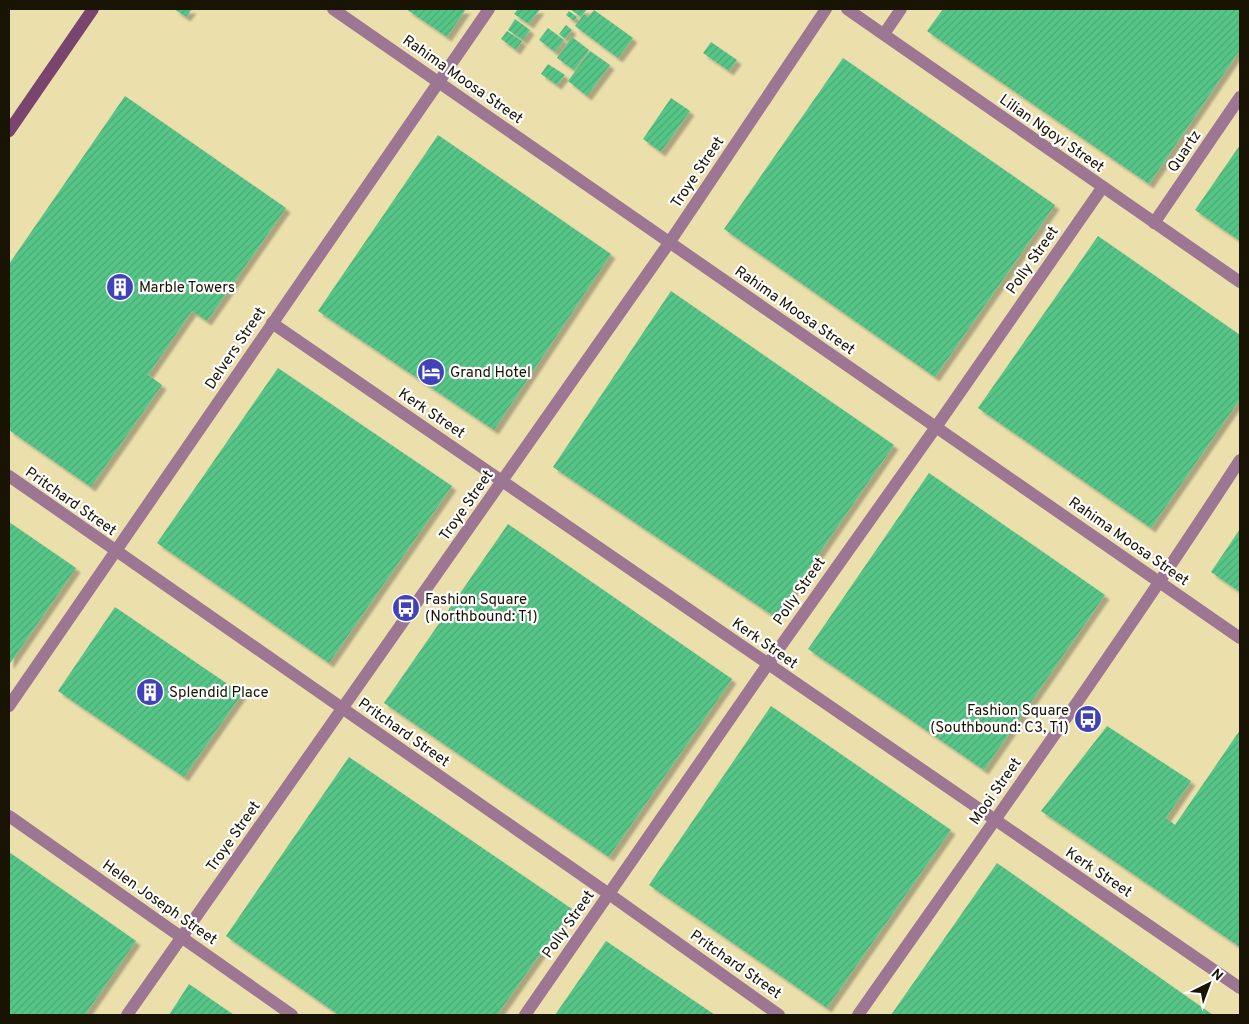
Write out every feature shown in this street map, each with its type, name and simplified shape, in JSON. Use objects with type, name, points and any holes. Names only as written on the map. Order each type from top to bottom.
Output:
[{"type":"main road","points":[[9,130],[93,9]]},
{"type":"street","name":"Rahima Moosa Street","points":[[333,9],[1240,638]]},
{"type":"street","name":"Delvers Street","points":[[9,706],[489,9]]},
{"type":"street","name":"Troye Street","points":[[128,1015],[669,243],[826,9]]},
{"type":"street","name":"Lilian Ngoyi Street","points":[[847,9],[1102,188],[1240,282]]},
{"type":"street","points":[[884,34],[901,9]]},
{"type":"street","name":"Quartz","points":[[1154,223],[1240,97]]},
{"type":"street","name":"Polly Street","points":[[526,1015],[768,664],[1102,188]]},
{"type":"street","name":"Kerk Street","points":[[272,323],[1240,988]]},
{"type":"street","name":"Mooi Street","points":[[858,1015],[995,821],[1240,460]]},
{"type":"street","name":"Pritchard Street","points":[[9,476],[115,552],[609,894],[779,1015]]},
{"type":"street","name":"Helen Joseph Street","points":[[9,816],[292,1015]]},
{"type":"building","points":[[174,9],[192,9],[186,17]]},
{"type":"building","points":[[406,9],[466,9],[447,37]]},
{"type":"building","points":[[518,9],[540,9],[529,24],[514,14]]},
{"type":"building","points":[[570,9],[587,9],[581,17]]},
{"type":"building","points":[[943,9],[1240,9],[1240,50],[1149,184],[927,31]]},
{"type":"building","points":[[594,10],[633,38],[618,58],[575,26],[584,14],[588,17]]},
{"type":"building","points":[[569,11],[577,17],[574,21],[566,15]]},
{"type":"building","points":[[515,19],[530,30],[523,40],[508,30]]},
{"type":"building","points":[[566,25],[572,30],[565,39],[559,34]]},
{"type":"building","points":[[548,28],[564,40],[555,52],[539,40]]},
{"type":"building","points":[[507,31],[522,41],[516,50],[501,39]]},
{"type":"building","points":[[572,37],[589,50],[574,70],[557,58]]},
{"type":"building","points":[[711,42],[737,60],[729,71],[703,53]]},
{"type":"building","points":[[590,51],[610,65],[587,96],[568,81]]},
{"type":"building","points":[[843,58],[1055,205],[935,377],[724,229]]},
{"type":"building","points":[[548,64],[565,75],[557,85],[541,74]]},
{"type":"building","name":"Marble Towers","points":[[125,96],[286,208],[207,321],[192,311],[148,375],[162,385],[91,487],[9,430],[9,264]]},
{"type":"building","points":[[671,98],[690,111],[661,152],[643,139]]},
{"type":"building","points":[[438,135],[611,254],[494,430],[318,311]]},
{"type":"building","points":[[1240,145],[1240,241],[1195,210]]},
{"type":"building","points":[[1098,236],[1240,335],[1240,399],[1151,528],[978,408]]},
{"type":"building","points":[[671,291],[894,445],[775,617],[553,467]]},
{"type":"building","points":[[278,368],[452,486],[329,663],[157,543]]},
{"type":"building","points":[[929,473],[1105,595],[984,770],[808,649]]},
{"type":"building","points":[[9,522],[76,568],[9,665]]},
{"type":"building","points":[[508,524],[732,679],[609,857],[384,703]]},
{"type":"building","points":[[1240,529],[1240,592],[1211,572]]},
{"type":"building","name":"Splendid Place","points":[[115,607],[242,694],[184,777],[58,691]]},
{"type":"building","points":[[771,706],[951,830],[827,1008],[649,885]]},
{"type":"building","points":[[1107,726],[1191,781],[1166,818],[1175,825],[1240,730],[1240,947],[1041,811]]},
{"type":"building","points":[[349,757],[572,909],[497,1015],[339,1015],[226,936]]},
{"type":"building","points":[[9,852],[136,941],[85,1015],[9,1015]]},
{"type":"building","points":[[997,863],[1213,1015],[891,1015]]},
{"type":"building","points":[[606,941],[715,1015],[555,1015]]},
{"type":"building","points":[[189,984],[234,1015],[169,1015]]},
{"type":"place","name":"Marble Towers","points":[[120,287]]},
{"type":"place","name":"Grand Hotel","points":[[431,372]]},
{"type":"place","name":"Fashion Square (Northbound: T1)","points":[[406,608]]},
{"type":"place","name":"Splendid Place","points":[[150,692]]},
{"type":"place","name":"Fashion Square (Southbound: C3, T1)","points":[[1088,719]]}]
